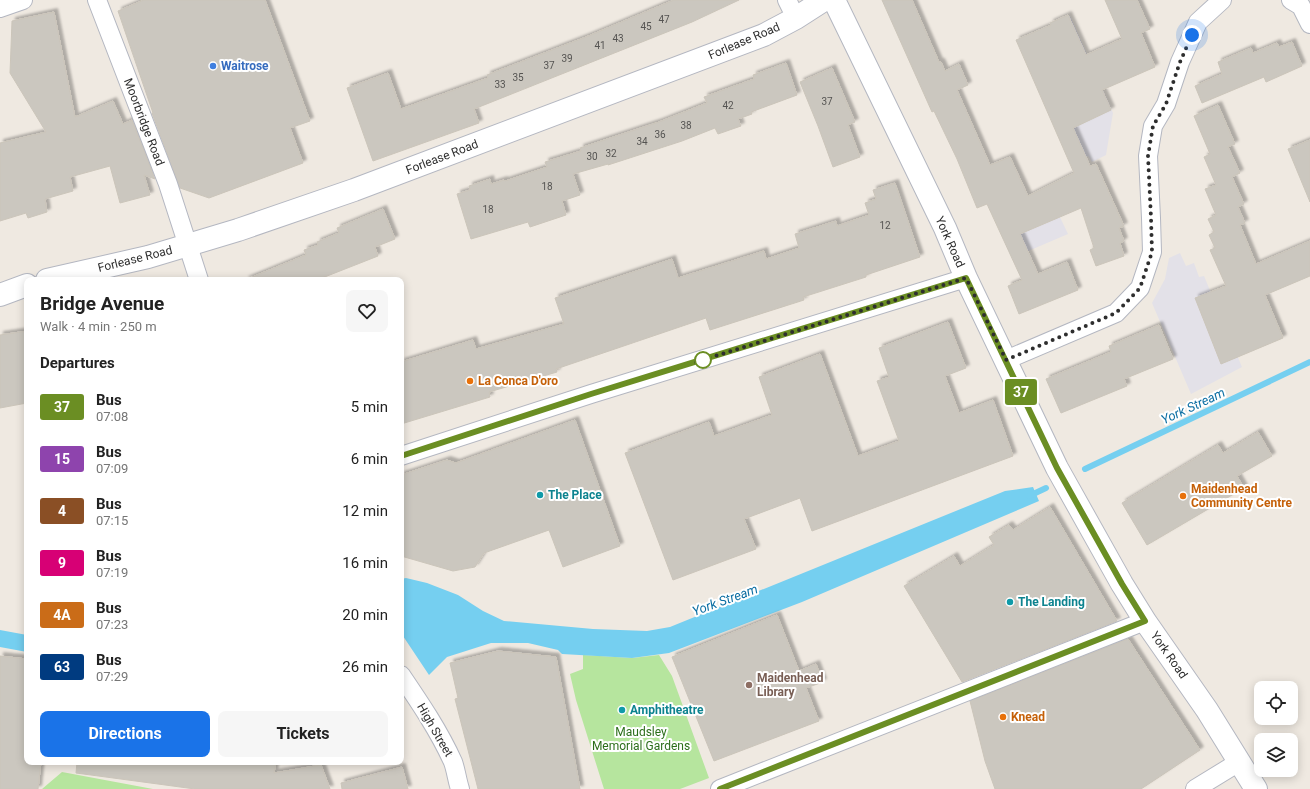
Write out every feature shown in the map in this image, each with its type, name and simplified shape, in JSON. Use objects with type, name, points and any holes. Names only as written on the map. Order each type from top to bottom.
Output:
[{"type":"street","points":[[0,8],[23,0]]},
{"type":"street","name":"Moorbridge Road","points":[[97,0],[168,184],[198,277]]},
{"type":"street","name":"Forlease Road","points":[[60,277],[188,245],[238,230],[354,190],[764,35],[792,9],[824,0]]},
{"type":"street","name":"York Road","points":[[834,0],[945,228],[966,278],[1057,468],[1122,584],[1145,621],[1207,710],[1256,789]]},
{"type":"street","points":[[1006,360],[1116,313],[1140,288],[1152,252],[1148,156],[1153,126],[1166,104],[1180,62],[1198,22],[1222,0]]},
{"type":"street","points":[[1291,0],[1302,6],[1310,24]]},
{"type":"street","points":[[0,278],[24,286]]},
{"type":"street","points":[[404,455],[591,394],[966,278]]},
{"type":"street","points":[[0,295],[24,286]]},
{"type":"street","points":[[720,789],[1145,621]]},
{"type":"street","name":"High Street","points":[[404,679],[420,703],[446,748],[453,763],[460,789]]},
{"type":"street","points":[[1195,789],[1239,762]]},
{"type":"shaded area","points":[[1070,16],[1113,113],[1106,155],[1092,162],[1088,156],[1074,163],[1023,53]]},
{"type":"shaded area","points":[[1058,213],[1068,234],[1012,258],[993,215]]},
{"type":"shaded area","points":[[1180,253],[1186,266],[1194,263],[1199,277],[1204,276],[1242,367],[1191,394],[1152,303],[1165,279],[1169,258]]},
{"type":"green space","name":"Maudsley Memorial Gardens","points":[[583,655],[632,658],[659,655],[672,676],[709,778],[680,789],[604,789],[576,700],[570,674],[583,669]]},
{"type":"green space","points":[[62,772],[153,789],[42,789]]},
{"type":"water","name":"York Stream","points":[[1033,487],[1039,501],[802,602],[669,653],[632,658],[562,654],[558,650],[528,643],[491,643],[447,657],[429,675],[404,638],[404,578],[427,583],[458,595],[483,611],[504,621],[593,629],[647,631],[670,627],[1005,491]]},
{"type":"water","points":[[0,630],[24,634],[24,651],[0,647]]},
{"type":"building","name":"Waitrose","points":[[144,0],[265,0],[310,121],[290,128],[303,163],[209,198],[180,188],[152,113],[118,11]]},
{"type":"building","points":[[674,0],[739,0],[692,22],[474,109],[479,123],[373,161],[347,88],[388,73],[401,109],[488,78],[487,75],[586,37]]},
{"type":"building","points":[[882,0],[912,0],[939,62],[941,62],[945,71],[959,64],[968,85],[957,90],[990,165],[1010,157],[1028,196],[1074,173],[1016,40],[1051,25],[1050,23],[1068,15],[1086,55],[1122,39],[1105,0],[1137,0],[1150,29],[1141,33],[1155,67],[1102,90],[1111,110],[1073,128],[1090,166],[1096,164],[1124,226],[1119,228],[1124,241],[1120,243],[1124,256],[1096,266],[1090,250],[1094,248],[1081,208],[1020,234],[1038,274],[1067,262],[1078,290],[1019,314],[1008,286],[1022,280],[987,204],[977,208],[957,159],[934,111],[932,112]]},
{"type":"building","points":[[54,12],[75,117],[113,101],[123,124],[132,120],[155,179],[144,175],[150,195],[120,203],[110,166],[70,177],[73,191],[45,199],[47,212],[28,218],[26,213],[0,221],[0,143],[46,132],[10,73],[12,21]]},
{"type":"building","points":[[1292,42],[1302,66],[1266,82],[1264,77],[1202,103],[1195,86],[1222,74],[1218,62],[1251,48],[1253,53],[1277,43],[1279,47]]},
{"type":"building","points":[[786,63],[797,95],[751,112],[752,114],[738,119],[741,126],[718,134],[715,128],[682,141],[608,165],[573,174],[580,195],[562,201],[566,215],[530,227],[528,222],[471,239],[457,194],[470,190],[469,186],[490,179],[491,184],[505,181],[547,167],[545,162],[581,151],[580,148],[659,122],[707,103],[704,97],[754,79],[753,75]]},
{"type":"building","points":[[832,68],[855,122],[848,125],[860,157],[833,167],[800,82]]},
{"type":"building","points":[[1218,105],[1235,144],[1228,147],[1240,173],[1232,177],[1244,204],[1238,207],[1245,223],[1240,225],[1256,264],[1310,241],[1310,276],[1265,295],[1283,338],[1221,364],[1195,298],[1226,286],[1210,250],[1215,248],[1209,235],[1214,232],[1208,219],[1216,215],[1205,189],[1216,185],[1204,157],[1210,154],[1194,116]]},
{"type":"building","points":[[1310,140],[1310,202],[1288,149]]},
{"type":"building","points":[[895,183],[920,257],[866,275],[866,277],[803,297],[804,300],[710,330],[706,318],[556,369],[557,372],[489,392],[490,397],[404,423],[404,361],[473,340],[476,349],[564,324],[555,298],[672,259],[678,278],[764,251],[766,259],[799,248],[795,234],[836,221],[837,226],[869,215],[865,203],[876,199],[873,190]]},
{"type":"building","points":[[383,209],[395,239],[375,247],[378,256],[325,277],[252,277],[306,255],[304,250],[318,245],[317,242],[339,233],[337,228]]},
{"type":"building","points":[[948,322],[966,368],[945,376],[959,413],[993,400],[1013,456],[812,531],[800,498],[744,519],[756,549],[673,580],[625,453],[709,422],[714,436],[772,415],[759,377],[820,354],[858,456],[899,441],[877,381],[889,377],[879,348]]},
{"type":"building","points":[[1159,325],[1173,359],[1124,379],[1127,386],[1061,413],[1046,379],[1111,352],[1109,346]]},
{"type":"building","points":[[24,331],[24,404],[0,408],[0,335]]},
{"type":"building","name":"The Place","points":[[575,420],[620,546],[563,567],[549,530],[484,553],[475,567],[453,571],[404,557],[404,474],[447,460],[456,463]]},
{"type":"building","name":"Maidenhead Community Centre","points":[[1258,432],[1272,456],[1237,476],[1244,488],[1147,545],[1122,503],[1218,445],[1223,453]]},
{"type":"building","name":"The Landing","points":[[1050,507],[1117,621],[962,682],[904,586],[954,556],[960,566],[994,545],[989,537],[1009,525],[1013,530]]},
{"type":"building","name":"Maidenhead Library","points":[[777,615],[799,671],[816,664],[823,682],[806,688],[819,721],[714,761],[672,657]]},
{"type":"building","points":[[1128,639],[1200,750],[1141,789],[995,789],[985,761],[970,701]]},
{"type":"building","points":[[498,651],[556,657],[580,789],[478,789],[455,699],[458,698],[450,663]]},
{"type":"building","points":[[0,656],[24,659],[24,765],[41,765],[38,789],[0,789]]},
{"type":"building","points":[[77,765],[275,765],[274,773],[321,765],[330,789],[195,789],[76,773]]},
{"type":"building","points":[[402,767],[408,789],[342,789],[341,783]]},
{"type":"waterway","name":"York Stream","points":[[1085,469],[1310,362]]},
{"type":"waterway","name":"York Stream","points":[[1029,496],[1046,488]]},
{"type":"bus line","name":"37","points":[[404,455],[591,394],[966,278],[1057,468],[1122,584],[1145,621],[720,789]]},
{"type":"place","name":"Waitrose","points":[[213,66]]},
{"type":"place","name":"La Conca D'oro","points":[[470,381]]},
{"type":"place","name":"The Place","points":[[540,495]]},
{"type":"place","name":"Maidenhead Community Centre","points":[[1183,496]]},
{"type":"place","name":"The Landing","points":[[1010,602]]},
{"type":"place","name":"Maidenhead Library","points":[[749,685]]},
{"type":"place","name":"Amphitheatre","points":[[622,710]]},
{"type":"place","name":"Knead","points":[[1003,717]]},
{"type":"route","points":[[703,360],[696,362],[966,278],[1006,360],[1116,313],[1140,288],[1152,252],[1148,156],[1153,126],[1166,104],[1180,62],[1192,35]]}]
